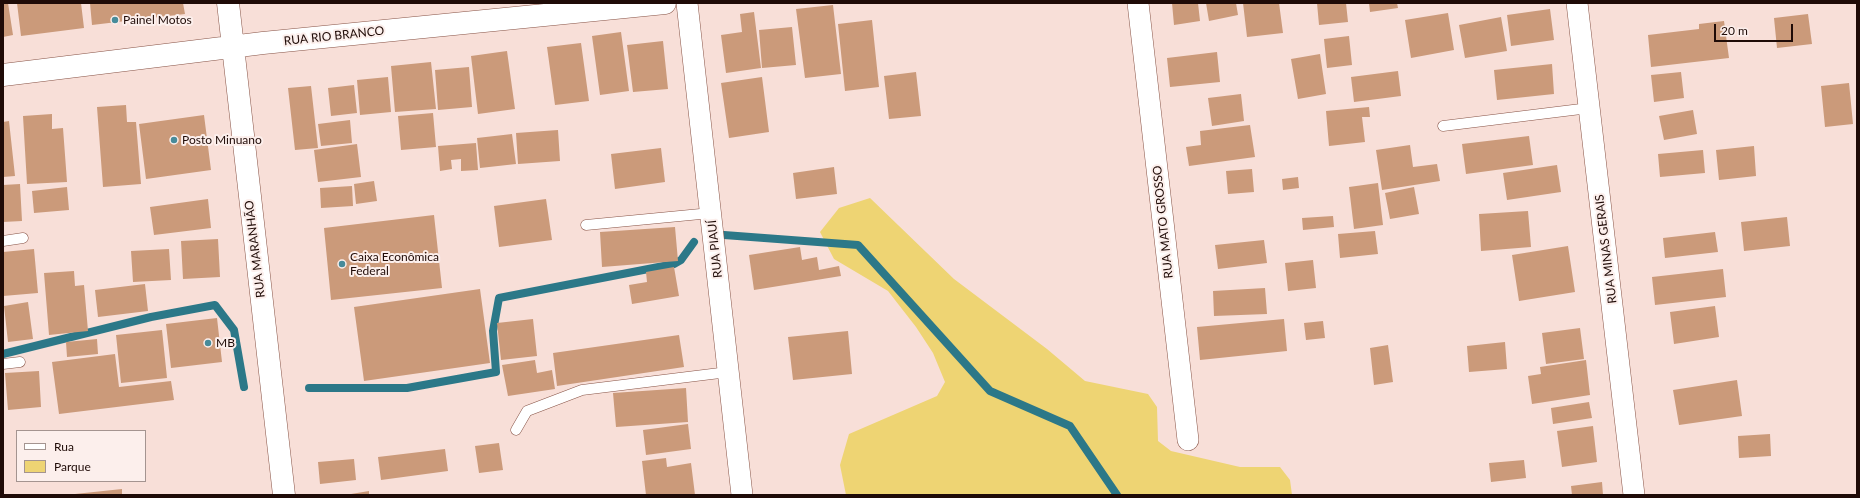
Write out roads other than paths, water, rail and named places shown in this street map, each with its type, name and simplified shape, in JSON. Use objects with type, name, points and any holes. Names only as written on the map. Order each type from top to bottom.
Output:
[{"type":"street","name":"RUA MARANHÃO","points":[[228,3],[284,495]]},
{"type":"street","name":"RUA RIO BRANCO","points":[[3,75],[233,47],[665,3]]},
{"type":"street","name":"RUA PIAUÍ","points":[[687,3],[742,495]]},
{"type":"street","name":"RUA MATO GROSSO","points":[[1138,3],[1188,440]]},
{"type":"street","name":"RUA MINAS GERAIS","points":[[1577,3],[1634,495]]},
{"type":"lane","points":[[1443,126],[1589,108]]},
{"type":"lane","points":[[586,224],[711,213]]},
{"type":"lane","points":[[3,241],[23,238]]},
{"type":"lane","points":[[3,364],[20,362]]},
{"type":"lane","points":[[516,430],[527,411],[582,390],[728,372]]},
{"type":"waterway","points":[[724,235],[858,245],[990,391],[1070,426],[1117,495]]},
{"type":"waterway","points":[[309,388],[407,388],[496,372],[493,331],[499,298],[674,264],[681,260],[694,242]]},
{"type":"waterway","points":[[3,354],[151,317],[215,305],[234,330],[244,387]]},
{"type":"place","name":"Painel Motos","points":[[115,20]]},
{"type":"place","name":"Posto Minuano","points":[[174,140]]},
{"type":"place","name":"Caixa Econômica Federal","points":[[342,264]]},
{"type":"place","name":"MB","points":[[208,343]]}]
